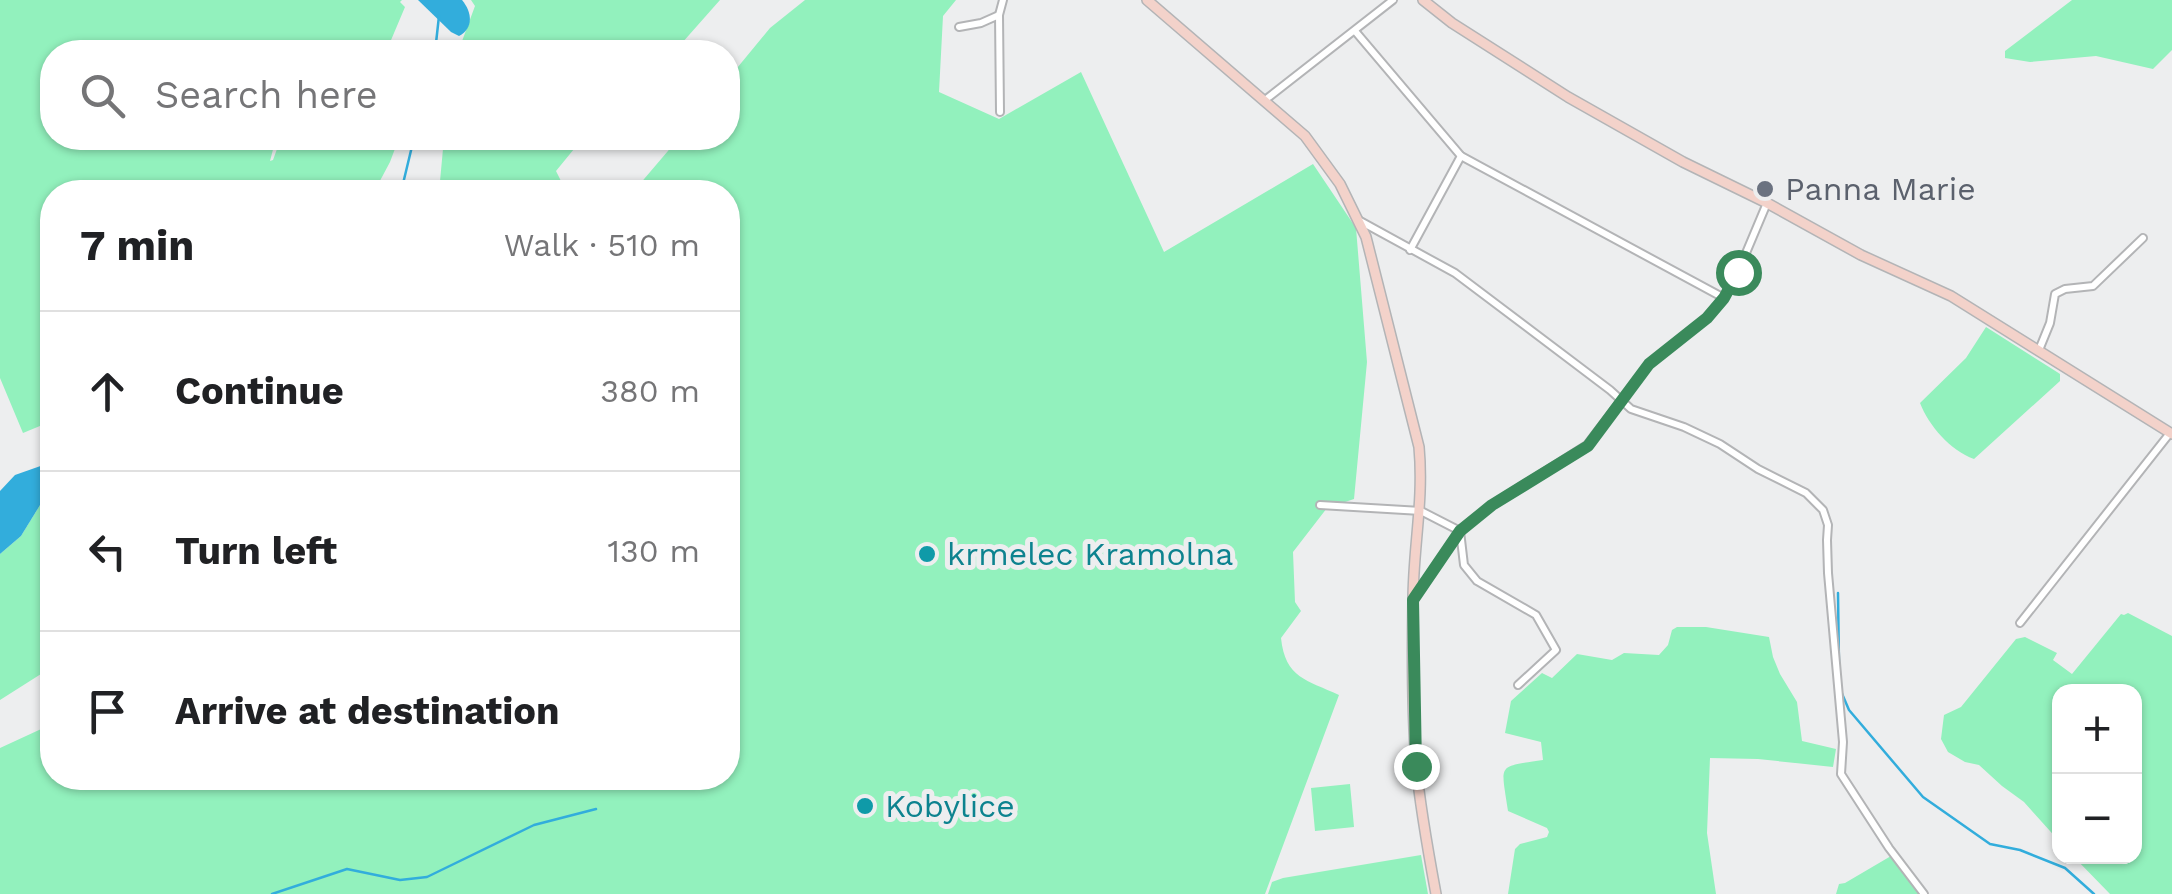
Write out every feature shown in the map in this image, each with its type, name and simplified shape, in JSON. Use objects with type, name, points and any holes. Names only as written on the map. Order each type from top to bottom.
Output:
[{"type":"street","points":[[1000,112],[999,14],[1003,0]]},
{"type":"street","points":[[1147,0],[1306,136],[1340,184],[1366,237],[1422,477],[1413,600],[1416,766],[1436,894]]},
{"type":"street","points":[[1265,100],[1393,0]]},
{"type":"street","points":[[1423,0],[1568,97],[1861,256],[1951,296],[2171,434],[2020,623]]},
{"type":"street","points":[[959,27],[999,14]]},
{"type":"street","points":[[1355,30],[1461,156],[1724,298]]},
{"type":"street","points":[[1410,250],[1461,156]]},
{"type":"street","points":[[1413,600],[1460,531],[1492,505],[1588,446],[1649,364],[1707,318],[1738,272],[1767,204]]},
{"type":"street","points":[[1360,221],[1454,273],[1631,409],[1720,444],[1806,493],[1824,510],[1844,742],[1841,774],[1924,894]]},
{"type":"street","points":[[2038,350],[2050,323],[2055,294],[2094,286],[2143,238]]},
{"type":"street","points":[[1320,505],[1420,510],[1460,531]]},
{"type":"street","points":[[1460,531],[1464,565],[1477,581],[1536,615],[1556,650],[1518,685]]},
{"type":"green space","points":[[0,0],[402,0],[405,7],[391,40],[40,40],[40,150],[273,150],[270,161],[277,150],[394,150],[380,180],[40,180],[40,426],[23,433],[0,378]]},
{"type":"green space","points":[[471,0],[720,0],[685,40],[462,40],[475,6]]},
{"type":"green space","points":[[805,0],[956,0],[943,16],[939,92],[999,119],[1081,72],[1164,252],[1313,164],[1356,228],[1367,362],[1354,499],[1327,508],[1293,552],[1295,602],[1301,611],[1281,638],[1293,670],[1339,695],[1265,894],[0,894],[0,748],[40,730],[40,790],[740,790],[740,180],[643,180],[669,150],[740,150],[740,64],[770,28]]},
{"type":"green space","points":[[2072,0],[2172,0],[2172,50],[2153,69],[2096,56],[2030,62],[2005,58],[2005,51]]},
{"type":"green space","points":[[443,150],[573,150],[556,171],[560,180],[440,180]]},
{"type":"green space","points":[[1986,327],[2060,374],[2060,381],[1974,459],[1941,436],[1920,403],[1966,358]]},
{"type":"green space","points":[[40,505],[40,675],[0,700],[0,554],[21,536]]},
{"type":"green space","points":[[2128,613],[2172,636],[2172,894],[2110,894],[2081,864],[2142,864],[2142,684],[2052,684],[2052,833],[2024,802],[1979,765],[1948,752],[1941,739],[1944,715],[1961,707],[2016,639],[2025,637],[2057,653],[2053,660],[2072,674]]},
{"type":"green space","points":[[1677,627],[1706,627],[1769,637],[1780,674],[1797,702],[1802,741],[1836,749],[1833,767],[1710,758],[1707,833],[1716,894],[1508,894],[1515,849],[1547,837],[1549,832],[1508,811],[1505,770],[1543,760],[1541,742],[1505,733],[1511,701],[1542,673],[1552,678],[1577,654],[1612,660],[1624,653],[1659,655]]},
{"type":"green space","points":[[1350,784],[1354,827],[1315,831],[1311,788]]},
{"type":"green space","points":[[1421,855],[1428,894],[1268,894],[1272,882],[1283,878]]},
{"type":"green space","points":[[1891,856],[1920,894],[1836,894],[1839,884]]},
{"type":"water","points":[[418,0],[462,0],[469,15],[467,29],[459,36],[451,32]]},
{"type":"water","points":[[40,466],[40,505],[21,536],[0,554],[0,491],[15,475]]},
{"type":"waterway","points":[[436,40],[439,16]]},
{"type":"waterway","points":[[404,180],[411,150]]},
{"type":"waterway","points":[[1838,593],[1839,666]]},
{"type":"waterway","points":[[1840,689],[1849,710],[1923,797],[1990,844],[2020,850],[2065,868],[2094,894]]},
{"type":"waterway","points":[[272,894],[347,869],[400,880],[427,877],[534,825],[596,809]]},
{"type":"place","name":"Panna Marie","points":[[1765,189]]},
{"type":"place","name":"krmelec Kramolna","points":[[927,554]]},
{"type":"place","name":"Kobylice","points":[[865,806]]},
{"type":"route","points":[[1416,766],[1413,600],[1460,531],[1492,505],[1588,446],[1649,364],[1707,318],[1738,272]]}]
